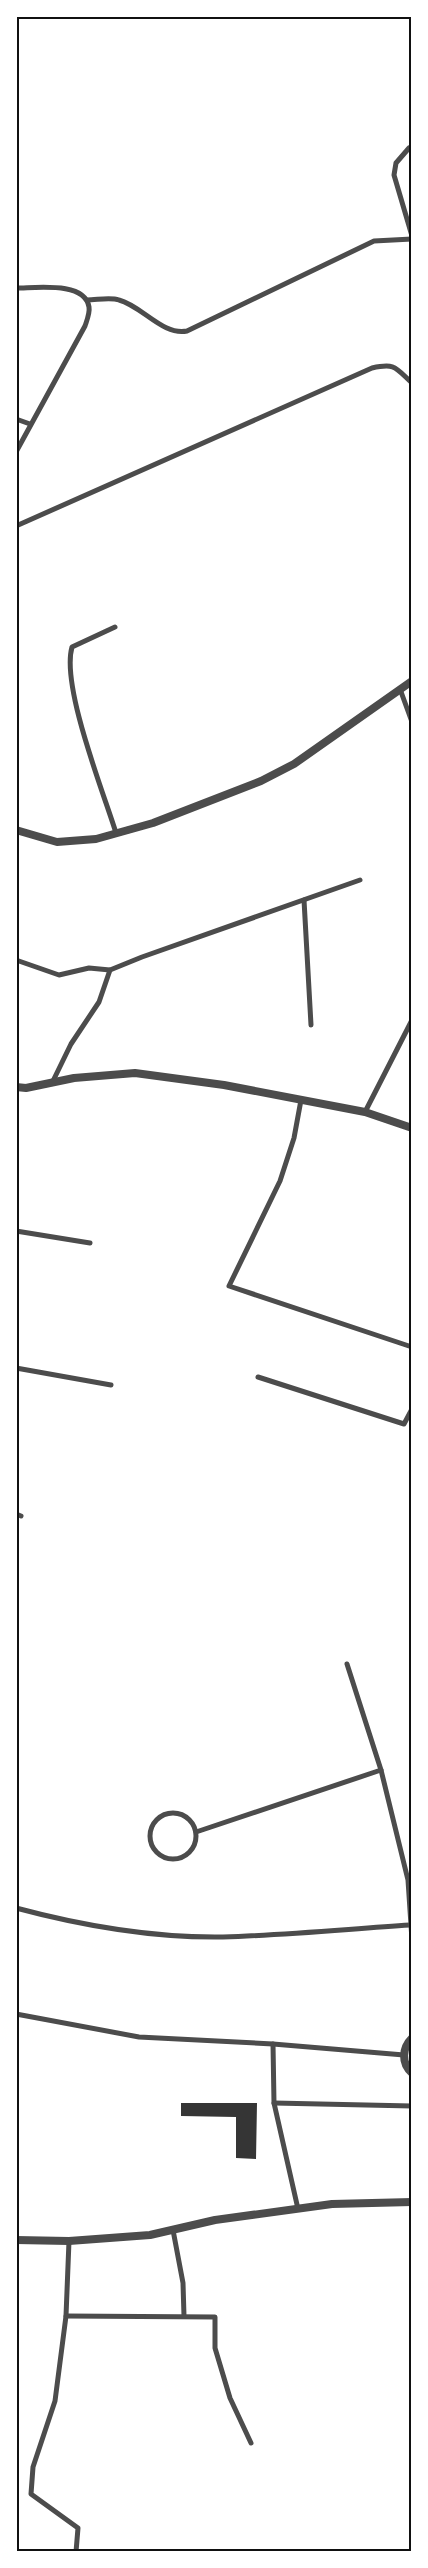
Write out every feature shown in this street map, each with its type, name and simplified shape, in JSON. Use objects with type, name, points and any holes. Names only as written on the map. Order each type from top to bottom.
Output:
[{"type":"street","points":[[87,300],[118,300],[178,333],[187,331],[374,241],[412,237],[394,175],[396,163],[409,148]]},
{"type":"street","points":[[16,288],[65,288],[80,293],[87,300],[90,309],[86,326],[16,452]]},
{"type":"street","points":[[16,526],[372,368],[388,365],[398,370],[412,383]]},
{"type":"street","points":[[16,418],[30,424]]},
{"type":"street","points":[[115,627],[72,647],[69,658],[78,714],[116,833]]},
{"type":"street","points":[[16,830],[57,842],[96,839],[153,823],[262,781],[294,764],[412,681]]},
{"type":"street","points":[[400,689],[412,722]]},
{"type":"street","points":[[16,960],[58,975],[89,968],[110,970],[360,880]]},
{"type":"street","points":[[304,900],[311,1025]]},
{"type":"street","points":[[51,1083],[72,1044],[99,1002],[110,970]]},
{"type":"street","points":[[366,1112],[412,1020]]},
{"type":"street","points":[[16,1087],[26,1088],[74,1078],[135,1073],[224,1085],[366,1112],[412,1128]]},
{"type":"street","points":[[301,1100],[294,1138],[280,1181],[229,1286],[412,1347]]},
{"type":"street","points":[[16,1231],[90,1243]]},
{"type":"street","points":[[16,1368],[110,1385]]},
{"type":"street","points":[[258,1377],[404,1424],[412,1409]]},
{"type":"street","points":[[347,1664],[380,1770],[408,1880],[412,1940]]},
{"type":"street","points":[[196,1832],[380,1770]]},
{"type":"street","points":[[168,1813],[183,1815],[189,1819],[196,1832],[193,1847],[188,1853],[174,1859],[160,1855],[154,1850],[150,1835],[155,1821],[168,1813]]},
{"type":"street","points":[[16,1908],[54,1918],[152,1934],[222,1937],[410,1925]]},
{"type":"street","points":[[16,2014],[139,2037],[274,2044],[404,2055]]},
{"type":"street","points":[[412,2038],[405,2047],[404,2055],[405,2063],[412,2073]]},
{"type":"street","points":[[274,2044],[274,2103],[298,2209]]},
{"type":"street","points":[[274,2103],[412,2106]]},
{"type":"street","points":[[16,2240],[69,2241],[150,2235],[215,2220],[332,2204],[412,2202]]},
{"type":"street","points":[[172,2230],[183,2283],[184,2316]]},
{"type":"street","points":[[69,2241],[66,2316],[54,2401],[33,2468],[31,2494],[78,2528],[76,2552]]},
{"type":"street","points":[[66,2316],[215,2317],[215,2348],[230,2398],[251,2443]]},
{"type":"building","points":[[181,2103],[257,2103],[256,2159],[236,2158],[236,2117],[181,2116]]}]
